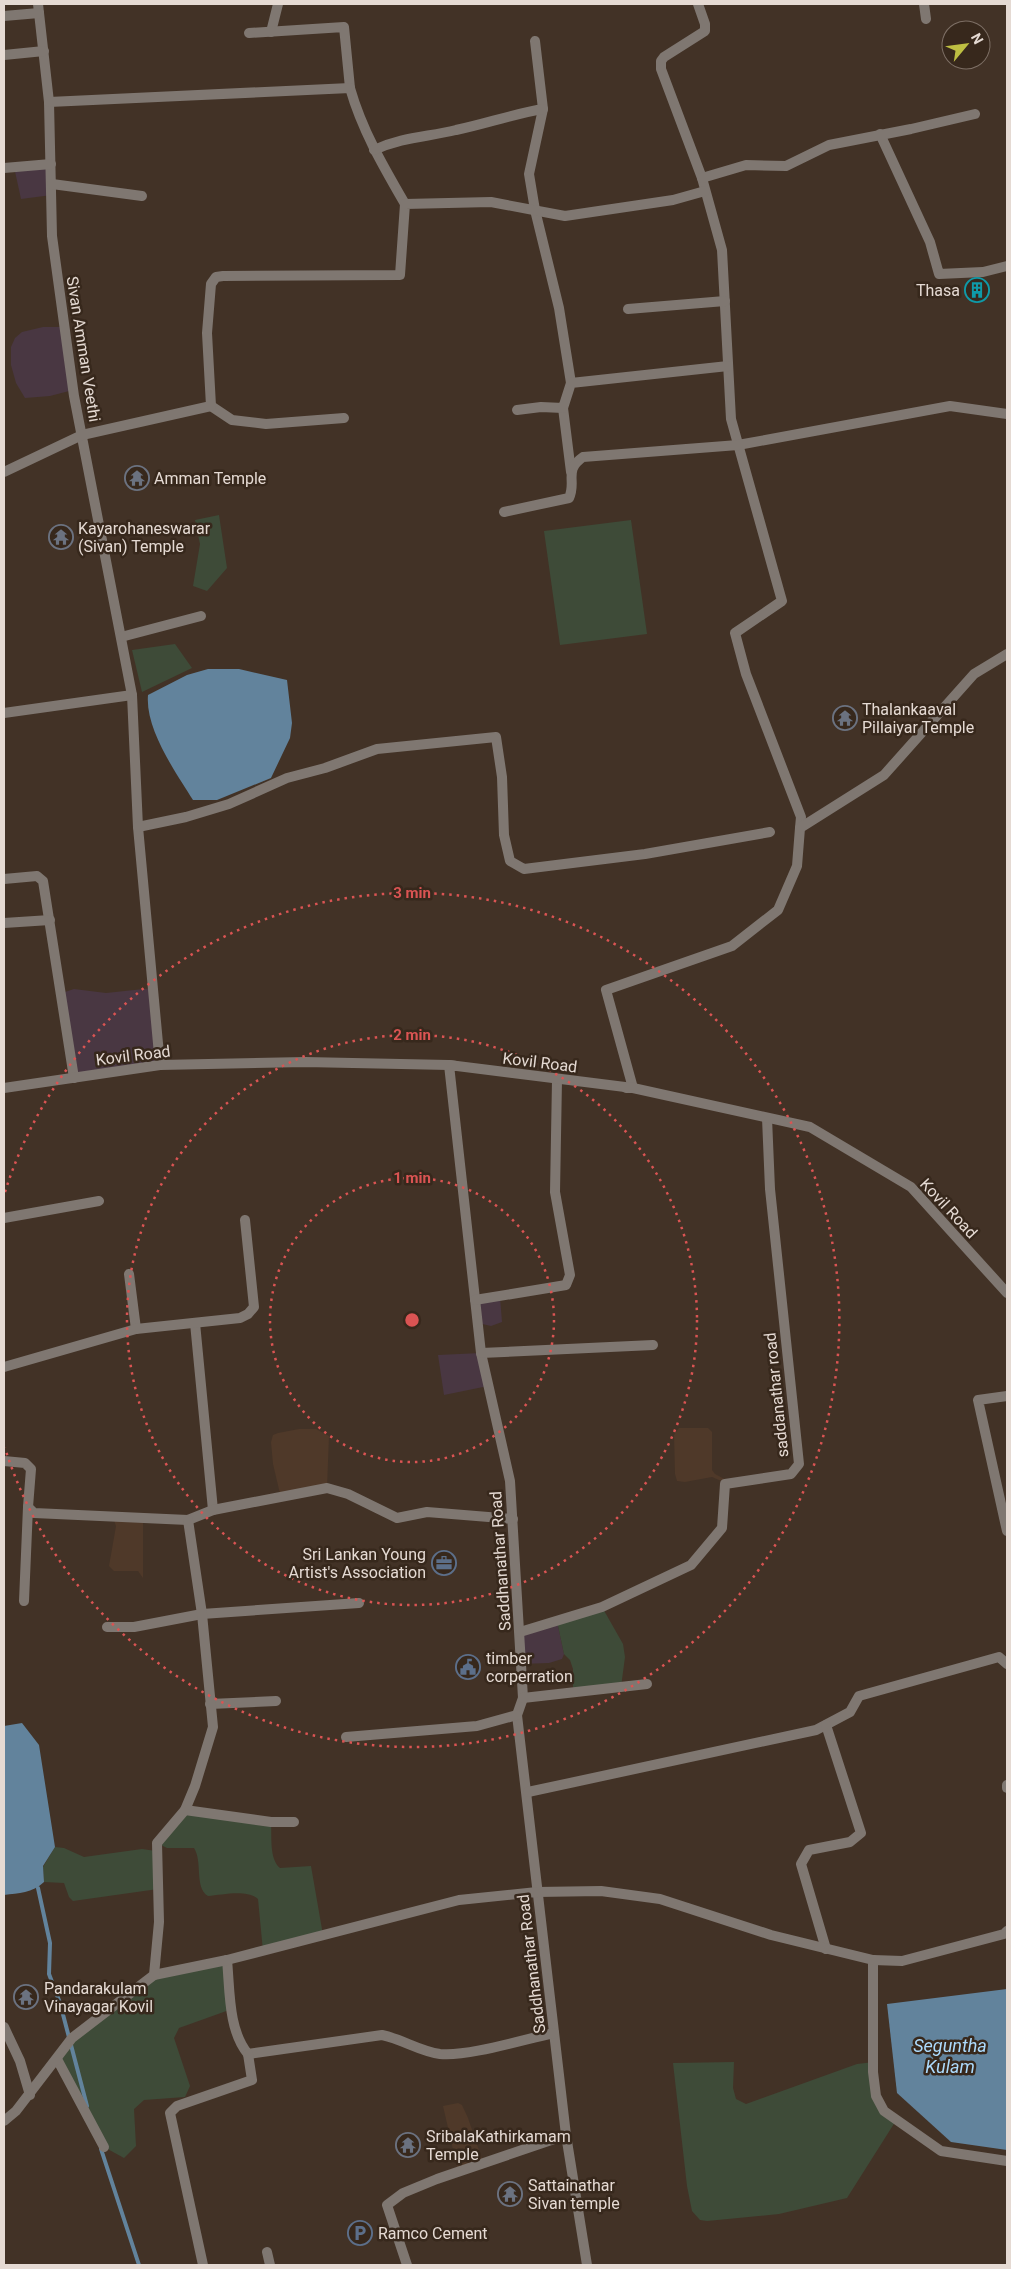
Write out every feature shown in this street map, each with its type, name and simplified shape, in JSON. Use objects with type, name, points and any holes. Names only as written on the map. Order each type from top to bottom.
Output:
[{"type":"street","points":[[271,32],[278,4]]},
{"type":"street","points":[[449,1065],[633,1088],[606,990],[732,946],[778,910],[797,866],[801,817],[746,674],[735,633],[782,601],[730,419],[722,250],[702,178],[661,69],[661,61],[664,57],[705,31],[705,24],[698,4]]},
{"type":"street","points":[[924,4],[926,19]]},
{"type":"street","points":[[4,16],[38,9]]},
{"type":"street","name":"Sivan Amman Veethi","points":[[38,9],[49,102],[52,164],[52,236],[74,396],[132,695],[138,827],[160,1065]]},
{"type":"street","points":[[211,406],[207,333],[211,284],[216,277],[400,275],[405,204],[374,150],[358,116],[350,88],[344,27],[249,33]]},
{"type":"street","points":[[504,512],[568,498],[572,492],[563,408],[571,382],[559,308],[535,210],[529,174],[543,109],[535,42]]},
{"type":"street","points":[[4,55],[44,51]]},
{"type":"street","points":[[49,102],[350,88]]},
{"type":"street","points":[[374,150],[390,142],[420,135],[456,130],[543,109]]},
{"type":"street","points":[[702,178],[746,165],[786,166],[829,145],[974,114]]},
{"type":"street","points":[[880,134],[930,242],[939,274],[983,272],[1007,266]]},
{"type":"street","points":[[4,168],[52,164]]},
{"type":"street","points":[[52,184],[142,196]]},
{"type":"street","points":[[405,204],[491,202],[566,216],[673,200],[705,191]]},
{"type":"street","points":[[628,309],[725,301]]},
{"type":"street","points":[[571,382],[728,366]]},
{"type":"street","points":[[4,472],[82,435],[211,406],[232,420],[266,424],[344,418]]},
{"type":"street","points":[[571,472],[575,463],[583,457],[738,445],[950,406],[1007,414]]},
{"type":"street","points":[[517,410],[541,407],[563,408]]},
{"type":"street","points":[[121,637],[201,616]]},
{"type":"street","points":[[800,828],[884,775],[974,674],[1007,654]]},
{"type":"street","points":[[4,714],[132,695]]},
{"type":"street","points":[[138,827],[186,817],[229,804],[287,778],[325,768],[377,749],[496,738],[502,777],[504,835],[510,861],[524,870],[645,854],[770,832]]},
{"type":"street","points":[[4,879],[40,877],[50,920],[74,1078]]},
{"type":"street","points":[[4,923],[50,920]]},
{"type":"street","name":"Kovil Road","points":[[4,1088],[160,1065],[305,1062],[449,1065],[633,1088],[810,1127],[911,1188],[1007,1293]]},
{"type":"street","name":"Saddhanathar Road","points":[[449,1065],[481,1352],[510,1480],[523,1698],[518,1715],[566,2135],[587,2265]]},
{"type":"street","points":[[475,1300],[566,1285],[570,1275],[555,1192],[557,1080]]},
{"type":"street","name":"saddanathar road","points":[[520,1632],[602,1607],[691,1565],[722,1528],[725,1484],[792,1474],[798,1464],[770,1189],[767,1118]]},
{"type":"street","points":[[4,1218],[99,1201]]},
{"type":"street","points":[[4,1367],[136,1329],[240,1318],[248,1314],[254,1307],[245,1220]]},
{"type":"street","points":[[129,1274],[136,1329]]},
{"type":"street","points":[[195,1323],[213,1510]]},
{"type":"street","points":[[481,1352],[653,1345]]},
{"type":"street","points":[[1007,1396],[978,1400],[1007,1531]]},
{"type":"street","points":[[4,1461],[25,1463],[31,1469],[24,1602]]},
{"type":"street","points":[[28,1507],[34,1513],[188,1520],[213,1510],[327,1488],[348,1494],[397,1518],[428,1512],[512,1519]]},
{"type":"street","points":[[154,1975],[159,1922],[157,1843],[185,1810],[196,1783],[213,1727],[202,1614],[188,1520]]},
{"type":"street","points":[[107,1627],[134,1627],[202,1614],[359,1603]]},
{"type":"street","points":[[528,1792],[816,1730],[850,1712],[859,1696],[999,1657],[1007,1664]]},
{"type":"street","points":[[523,1698],[647,1684]]},
{"type":"street","points":[[210,1704],[276,1701]]},
{"type":"street","points":[[346,1737],[477,1726],[518,1715]]},
{"type":"street","points":[[826,1725],[861,1833],[850,1842],[809,1850],[802,1864],[826,1949]]},
{"type":"street","points":[[185,1810],[271,1822],[294,1822]]},
{"type":"street","points":[[4,2120],[16,2111],[72,2038],[154,1975],[228,1960],[459,1900],[537,1892],[601,1891],[660,1899],[771,1935],[873,1960],[902,1961],[1004,1934],[1007,1931]]},
{"type":"street","points":[[203,2265],[170,2113],[177,2106],[252,2080],[248,2054],[239,2043],[232,2009],[228,1960]]},
{"type":"street","points":[[873,1960],[873,2072],[876,2096],[880,2105],[884,2111],[941,2151],[1007,2161]]},
{"type":"street","points":[[4,2027],[20,2061],[30,2094]]},
{"type":"street","points":[[248,2054],[382,2035],[399,2039],[424,2051],[442,2054],[463,2053],[554,2033]]},
{"type":"street","points":[[57,2060],[104,2147]]},
{"type":"street","points":[[407,2265],[387,2204],[403,2193],[437,2179],[566,2135]]},
{"type":"street","points":[[267,2252],[270,2265]]},
{"type":"shaded area","points":[[51,164],[52,195],[21,199],[14,167]]},
{"type":"shaded area","points":[[43,327],[64,327],[73,390],[50,396],[25,398],[16,383],[11,365],[11,347],[15,338],[22,332]]},
{"type":"shaded area","points":[[153,988],[160,1065],[74,1078],[62,993],[74,989],[106,993]]},
{"type":"shaded area","points":[[500,1297],[502,1322],[491,1326],[478,1323],[475,1300]]},
{"type":"shaded area","points":[[481,1353],[488,1386],[444,1395],[438,1355]]},
{"type":"shaded area","points":[[679,1428],[708,1428],[712,1432],[712,1470],[715,1474],[730,1482],[726,1483],[712,1477],[685,1482],[677,1481],[675,1474],[674,1435]]},
{"type":"shaded area","points":[[299,1429],[316,1429],[329,1436],[327,1488],[281,1498],[273,1464],[271,1442],[273,1435]]},
{"type":"shaded area","points":[[112,1515],[143,1517],[143,1578],[138,1571],[114,1571],[109,1566],[116,1526]]},
{"type":"shaded area","points":[[557,1621],[564,1654],[562,1659],[549,1663],[521,1664],[520,1632]]},
{"type":"shaded area","points":[[458,2103],[462,2105],[468,2118],[483,2162],[458,2171],[443,2106]]},
{"type":"green space","points":[[219,515],[227,568],[207,591],[193,586],[200,544],[195,520]]},
{"type":"green space","points":[[631,520],[647,634],[560,645],[544,531]]},
{"type":"green space","points":[[175,644],[192,668],[142,692],[132,650]]},
{"type":"green space","points":[[602,1607],[623,1644],[625,1657],[621,1687],[573,1692],[573,1669],[570,1660],[564,1654],[557,1621]]},
{"type":"green space","points":[[185,1810],[271,1822],[271,1840],[276,1864],[280,1868],[311,1866],[323,1935],[263,1951],[258,1899],[241,1893],[208,1896],[201,1887],[197,1854],[194,1848],[167,1848],[157,1843]]},
{"type":"green space","points":[[55,1847],[64,1848],[84,1857],[142,1849],[156,1851],[158,1889],[73,1901],[69,1897],[64,1883],[44,1882],[43,1867]]},
{"type":"green space","points":[[227,1960],[232,2009],[179,2028],[174,2038],[190,2086],[185,2097],[144,2100],[134,2109],[136,2146],[124,2158],[104,2147],[57,2059],[72,2038],[154,1975]]},
{"type":"green space","points":[[734,2062],[733,2088],[736,2099],[746,2104],[857,2064],[874,2062],[876,2097],[897,2119],[847,2198],[779,2214],[707,2221],[700,2220],[692,2211],[687,2186],[673,2063]]},
{"type":"water","points":[[208,669],[239,669],[287,680],[292,723],[290,738],[271,778],[217,800],[193,800],[170,764],[156,736],[148,708],[148,695],[187,675]]},
{"type":"water","points":[[22,1723],[39,1745],[55,1847],[43,1866],[44,1882],[30,1890],[4,1895],[4,1726]]},
{"type":"water","name":"Seguntha Kulam","points":[[1007,1989],[1007,2150],[951,2142],[897,2093],[887,2004]]},
{"type":"waterway","points":[[38,1888],[50,1943],[49,1974],[60,2003],[87,2106]]},
{"type":"waterway","points":[[101,2149],[139,2265]]},
{"type":"place","name":"Thasa","points":[[977,290]]},
{"type":"place","name":"Amman Temple","points":[[137,478]]},
{"type":"place","name":"Kayarohaneswarar (Sivan) Temple","points":[[61,537]]},
{"type":"place","name":"Thalankaaval Pillaiyar Temple","points":[[845,718]]},
{"type":"place","name":"Sri Lankan Young Artist's Association","points":[[444,1563]]},
{"type":"place","name":"timber corperration","points":[[468,1667]]},
{"type":"place","name":"Pandarakulam Vinayagar Kovil","points":[[26,1997]]},
{"type":"place","name":"SribalaKathirkamam Temple","points":[[408,2145]]},
{"type":"place","name":"Sattainathar Sivan temple","points":[[510,2194]]},
{"type":"place","name":"Ramco Cement","points":[[360,2233]]}]
